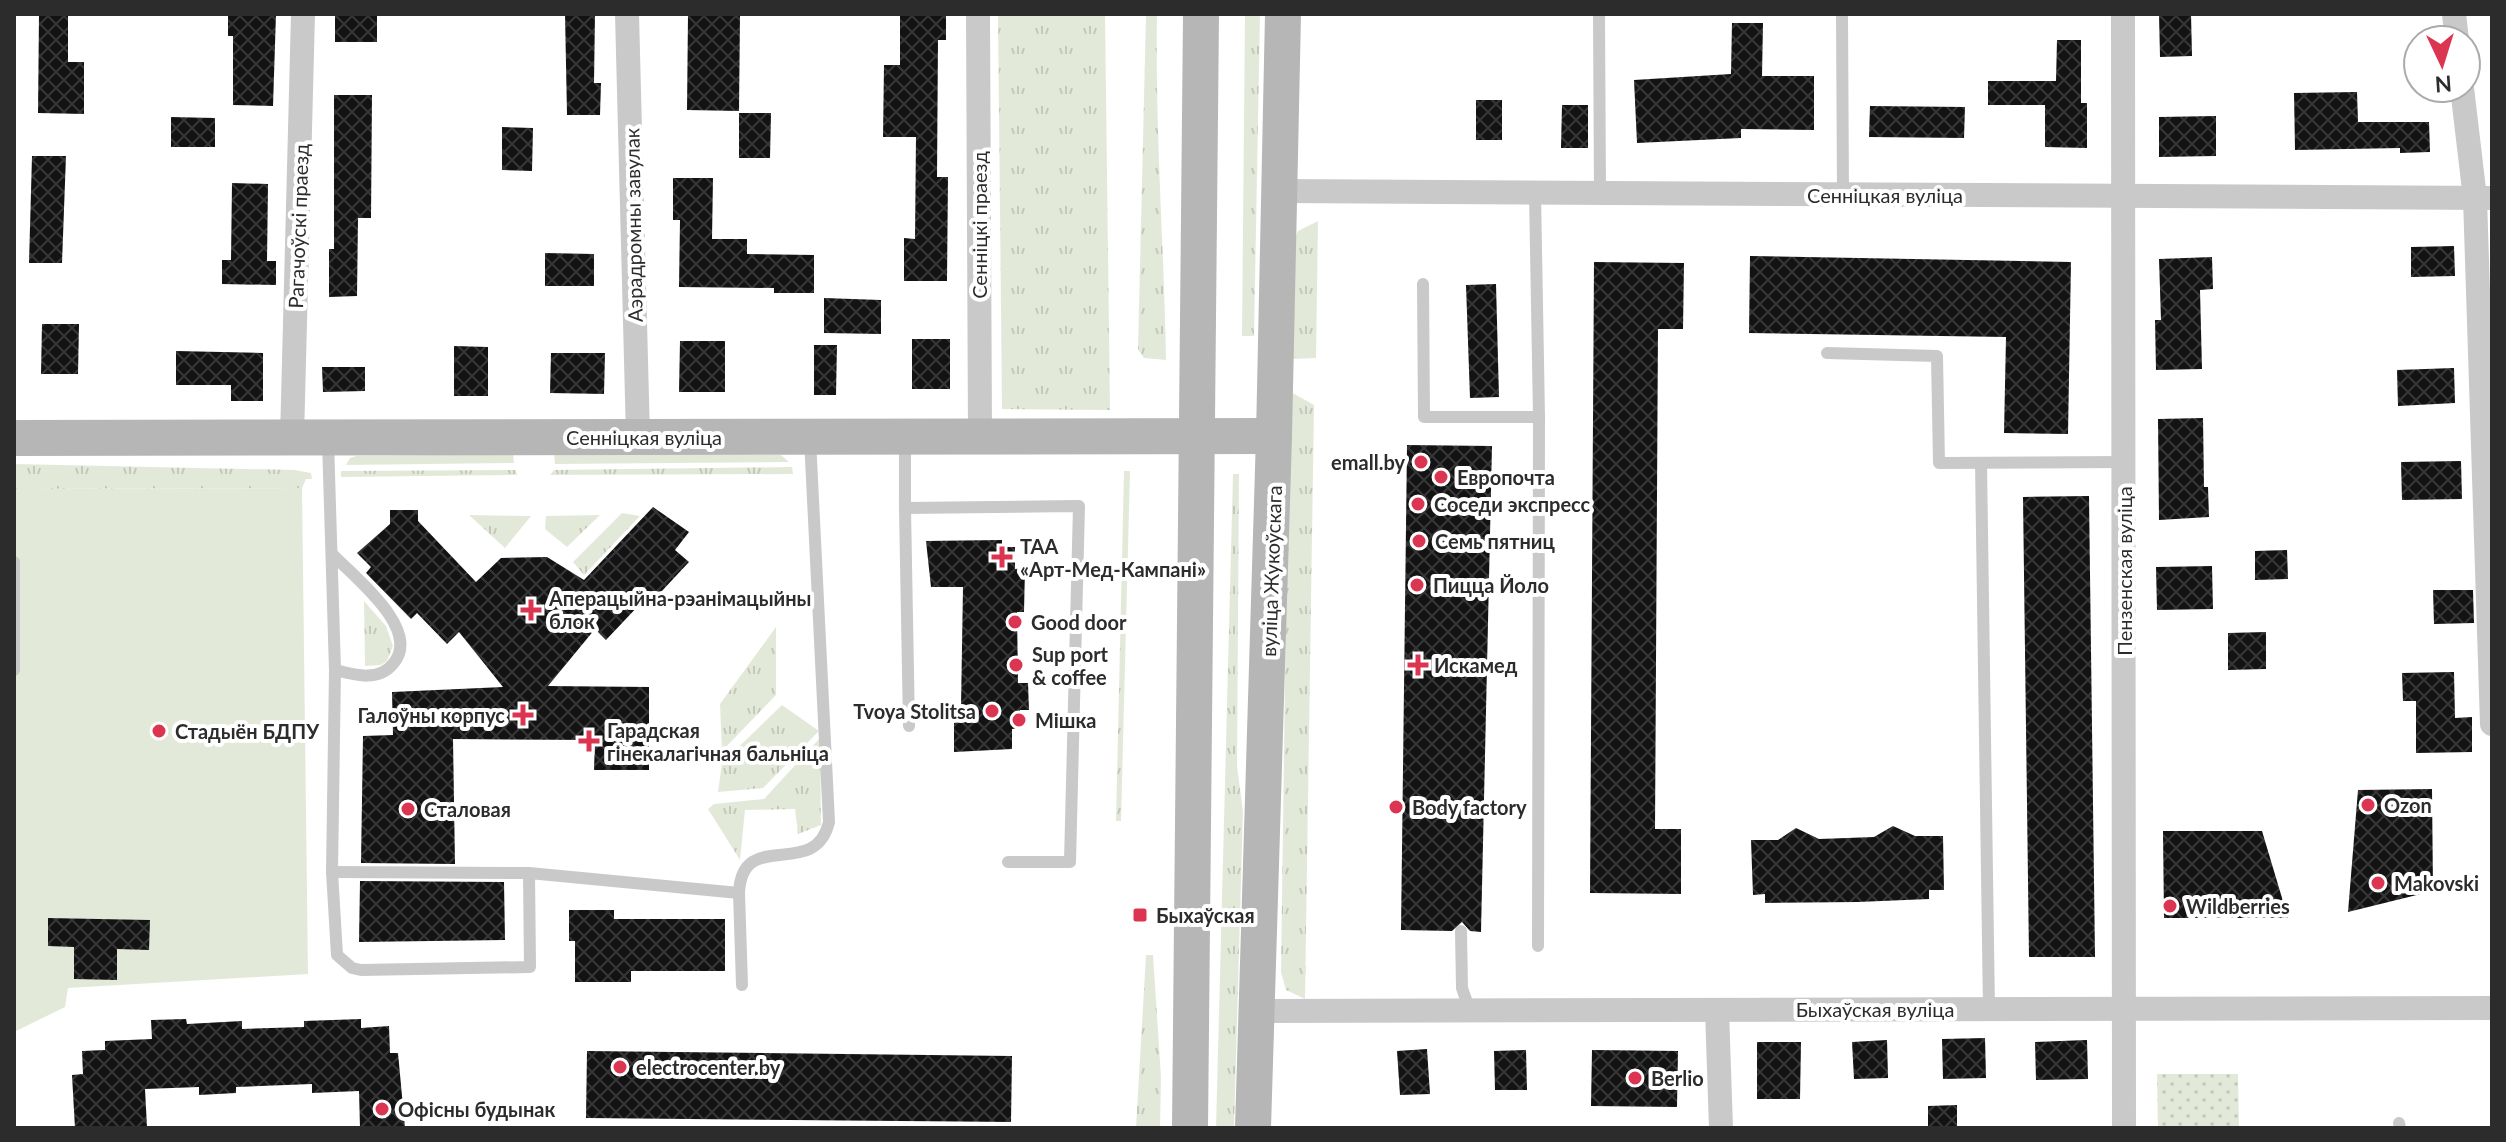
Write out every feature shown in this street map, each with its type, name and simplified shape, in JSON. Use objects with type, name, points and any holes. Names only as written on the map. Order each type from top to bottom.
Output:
[{"type":"main road","points":[[1190,1128],[1201,14]]},
{"type":"main road","name":"вуліца Жукоўскага","points":[[1253,1128],[1283,14]]},
{"type":"main road","name":"Сенніцкая вуліца","points":[[14,438],[1274,436]]},
{"type":"street","name":"Рагачоўскі праезд","points":[[292,438],[303,14]]},
{"type":"street","name":"Аэрадромны завулак","points":[[627,14],[638,437]]},
{"type":"street","name":"Сенніцкі праезд","points":[[978,14],[980,435]]},
{"type":"street","name":"Пензенская вуліца","points":[[2123,14],[2124,1128]]},
{"type":"street","points":[[2465,104],[2484,198],[2492,724]]},
{"type":"street","name":"Сенніцкая вуліца","points":[[1279,191],[2484,198]]},
{"type":"street","name":"Быхаўская вуліца","points":[[1258,1011],[2492,1008]]},
{"type":"street","points":[[1717,1010],[1721,1128]]},
{"type":"lane","points":[[1599,14],[1600,195]]},
{"type":"lane","points":[[1842,14],[1843,195]]},
{"type":"lane","points":[[1535,193],[1539,417],[1538,946]]},
{"type":"lane","points":[[1423,284],[1424,417],[1539,417]]},
{"type":"lane","points":[[1827,353],[1937,356],[1939,463],[2124,462]]},
{"type":"lane","points":[[742,985],[740,874],[747,864],[758,858],[806,851],[826,834],[829,822],[810,436]]},
{"type":"lane","points":[[905,436],[909,726]]},
{"type":"lane","points":[[328,438],[335,670],[332,872],[337,955],[352,968],[361,970],[530,967],[529,873]]},
{"type":"lane","points":[[1981,463],[1989,1010]]},
{"type":"lane","points":[[905,508],[1079,506],[1070,862],[1008,862]]},
{"type":"lane","points":[[332,554],[392,617],[402,638],[397,660],[381,673],[363,676],[335,670]]},
{"type":"lane","points":[[14,562],[14,670]]},
{"type":"lane","points":[[332,872],[529,873],[739,893]]},
{"type":"lane","points":[[1461,931],[1462,988],[1470,1011]]},
{"type":"green space","points":[[998,14],[1105,14],[1110,410],[1002,409]]},
{"type":"green space","points":[[1146,14],[1157,14],[1166,360],[1144,358],[1138,349]]},
{"type":"green space","points":[[1245,14],[1260,14],[1254,336],[1242,336]]},
{"type":"green space","points":[[1318,221],[1316,358],[1292,359],[1292,246],[1298,231]]},
{"type":"green space","points":[[1289,391],[1314,405],[1305,999],[1286,990],[1281,972]]},
{"type":"green space","points":[[513,454],[514,463],[346,465],[350,458],[356,456]]},
{"type":"green space","points":[[554,454],[781,455],[789,462],[555,464]]},
{"type":"green space","points":[[14,464],[295,470],[311,473],[312,479],[306,479],[302,488],[14,489]]},
{"type":"green space","points":[[792,467],[793,474],[550,475],[554,470]]},
{"type":"green space","points":[[516,470],[517,475],[341,477],[341,471]]},
{"type":"green space","points":[[1124,471],[1130,471],[1121,821],[1116,821]]},
{"type":"green space","points":[[1233,474],[1239,474],[1237,766],[1243,811],[1234,1128],[1216,1128]]},
{"type":"green space","name":"Стадыён БДПУ","points":[[302,488],[308,974],[68,988],[65,1007],[14,1032],[14,489]]},
{"type":"green space","points":[[622,513],[640,516],[584,575],[573,562]]},
{"type":"green space","points":[[469,515],[531,516],[505,548]]},
{"type":"green space","points":[[600,515],[567,547],[545,529],[546,516]]},
{"type":"green space","points":[[364,601],[386,626],[393,646],[387,661],[381,665],[365,666]]},
{"type":"green space","points":[[776,627],[776,695],[722,751],[720,704]]},
{"type":"green space","points":[[782,705],[819,731],[763,788],[718,792],[722,763]]},
{"type":"green space","points":[[820,738],[821,825],[798,834],[795,809],[745,810],[740,860],[708,809],[714,804],[764,799]]},
{"type":"green space","points":[[1146,955],[1153,955],[1161,1077],[1160,1128],[1136,1128]]},
{"type":"green space","points":[[2157,1074],[2238,1074],[2239,1128],[2158,1128]]},
{"type":"building","points":[[39,14],[68,14],[68,62],[84,62],[84,114],[38,113]]},
{"type":"building","points":[[228,14],[276,14],[273,106],[233,105],[233,36],[228,36]]},
{"type":"building","points":[[335,14],[377,14],[377,42],[335,42]]},
{"type":"building","points":[[565,14],[595,14],[594,83],[601,83],[600,115],[567,115]]},
{"type":"building","points":[[688,14],[740,14],[739,111],[687,110]]},
{"type":"building","points":[[900,14],[946,14],[946,40],[938,40],[937,177],[948,177],[947,281],[904,281],[904,238],[915,239],[916,137],[883,137],[884,65],[900,65]]},
{"type":"building","points":[[2159,14],[2191,14],[2192,56],[2160,57]]},
{"type":"building","points":[[1732,23],[1763,23],[1762,76],[1814,76],[1814,130],[1741,129],[1741,138],[1637,143],[1634,80],[1731,74]]},
{"type":"building","points":[[2057,40],[2081,40],[2081,103],[2087,103],[2087,148],[2045,147],[2045,105],[1988,105],[1988,81],[2056,81]]},
{"type":"building","points":[[2357,92],[2358,122],[2429,122],[2430,152],[2400,153],[2400,148],[2295,150],[2294,93]]},
{"type":"building","points":[[334,95],[372,95],[371,218],[358,218],[357,296],[329,297],[329,249],[334,249]]},
{"type":"building","points":[[1476,100],[1502,100],[1502,140],[1476,140]]},
{"type":"building","points":[[1562,105],[1588,105],[1588,148],[1561,148]]},
{"type":"building","points":[[1870,106],[1965,107],[1964,138],[1869,137]]},
{"type":"building","points":[[739,113],[771,113],[770,158],[739,158]]},
{"type":"building","points":[[2216,116],[2216,156],[2159,157],[2159,117]]},
{"type":"building","points":[[171,117],[215,118],[215,147],[171,147]]},
{"type":"building","points":[[502,127],[533,128],[532,171],[502,170]]},
{"type":"building","points":[[32,156],[66,156],[62,263],[29,263]]},
{"type":"building","points":[[673,178],[713,178],[712,239],[747,239],[747,254],[814,255],[814,293],[774,293],[774,288],[679,287],[680,220],[673,220]]},
{"type":"building","points":[[232,183],[268,184],[267,261],[276,261],[276,285],[222,284],[222,260],[231,260]]},
{"type":"building","points":[[2454,246],[2455,276],[2411,277],[2411,247]]},
{"type":"building","points":[[545,253],[594,254],[594,286],[545,286]]},
{"type":"building","points":[[1750,256],[2071,262],[2068,434],[2004,433],[2006,337],[1749,333]]},
{"type":"building","points":[[2212,257],[2213,289],[2200,290],[2202,369],[2156,370],[2155,320],[2161,320],[2159,259]]},
{"type":"building","points":[[1594,262],[1684,263],[1683,329],[1658,329],[1655,829],[1681,829],[1681,894],[1590,893]]},
{"type":"building","points":[[1496,284],[1499,397],[1470,398],[1466,285]]},
{"type":"building","points":[[824,298],[881,300],[881,334],[824,333]]},
{"type":"building","points":[[42,324],[79,324],[78,374],[41,374]]},
{"type":"building","points":[[912,339],[950,339],[950,389],[912,389]]},
{"type":"building","points":[[680,341],[725,341],[725,392],[679,392]]},
{"type":"building","points":[[814,345],[837,345],[836,395],[814,395]]},
{"type":"building","points":[[454,346],[488,347],[488,396],[454,396]]},
{"type":"building","points":[[176,351],[263,353],[263,401],[231,401],[231,385],[176,385]]},
{"type":"building","points":[[551,353],[605,353],[604,394],[550,393]]},
{"type":"building","points":[[322,367],[365,367],[365,391],[323,392]]},
{"type":"building","points":[[2454,368],[2455,403],[2398,406],[2397,370]]},
{"type":"building","points":[[2203,418],[2204,487],[2208,487],[2209,517],[2159,520],[2158,419]]},
{"type":"building","points":[[1407,445],[1492,446],[1481,932],[1470,931],[1462,922],[1452,931],[1401,930]]},
{"type":"building","points":[[2461,461],[2462,499],[2402,500],[2401,462]]},
{"type":"building","points":[[2089,496],[2095,957],[2029,957],[2023,497]]},
{"type":"building","points":[[653,507],[689,532],[675,550],[689,562],[646,608],[641,603],[606,640],[595,629],[548,686],[649,687],[649,770],[594,770],[595,740],[453,739],[455,864],[361,863],[363,736],[393,735],[392,692],[503,687],[459,632],[447,644],[417,613],[411,619],[366,573],[371,567],[357,553],[390,524],[390,510],[418,510],[418,521],[476,582],[501,558],[547,557],[584,580]]},
{"type":"building","points":[[1002,540],[1002,547],[1015,547],[1015,569],[1025,568],[1024,612],[1017,612],[1018,683],[1028,683],[1029,710],[1020,710],[1020,728],[1012,729],[1012,749],[954,752],[954,707],[961,707],[963,587],[931,587],[926,541]]},
{"type":"building","points":[[2287,550],[2288,579],[2255,580],[2255,551]]},
{"type":"building","points":[[2212,566],[2213,609],[2157,610],[2156,567]]},
{"type":"building","points":[[2433,590],[2473,590],[2474,623],[2434,624]]},
{"type":"building","points":[[2266,632],[2266,669],[2228,670],[2228,633]]},
{"type":"building","points":[[2454,672],[2455,718],[2472,717],[2472,752],[2416,753],[2416,701],[2403,701],[2402,673]]},
{"type":"building","points":[[2432,789],[2433,891],[2348,912],[2358,790]]},
{"type":"building","points":[[1893,826],[1915,836],[1943,836],[1944,890],[1929,890],[1929,899],[1858,902],[1765,903],[1765,894],[1753,895],[1751,840],[1778,840],[1796,828],[1819,839],[1874,837]]},
{"type":"building","points":[[2163,831],[2262,831],[2288,918],[2164,918]]},
{"type":"building","points":[[360,881],[504,882],[505,940],[359,942]]},
{"type":"building","points":[[569,910],[614,910],[614,919],[725,919],[725,971],[631,971],[631,982],[575,982],[575,941],[569,941]]},
{"type":"building","points":[[48,918],[150,920],[149,950],[117,949],[117,980],[74,979],[74,947],[48,946]]},
{"type":"building","points":[[186,1019],[187,1024],[242,1021],[242,1029],[304,1027],[304,1021],[361,1019],[361,1028],[389,1026],[390,1053],[398,1053],[405,1128],[360,1128],[359,1091],[312,1093],[312,1084],[236,1087],[236,1093],[199,1095],[199,1087],[145,1089],[147,1127],[75,1128],[72,1075],[83,1074],[82,1051],[105,1050],[105,1041],[152,1039],[151,1020]]},
{"type":"building","points":[[1985,1038],[1986,1078],[1943,1079],[1942,1039]]},
{"type":"building","points":[[1887,1040],[1888,1078],[1854,1079],[1852,1042]]},
{"type":"building","points":[[2087,1040],[2088,1079],[2036,1080],[2035,1042]]},
{"type":"building","points":[[1757,1042],[1801,1042],[1800,1099],[1757,1099]]},
{"type":"building","points":[[1427,1049],[1430,1094],[1400,1095],[1397,1051]]},
{"type":"building","points":[[1526,1050],[1527,1090],[1495,1090],[1494,1051]]},
{"type":"building","name":"Berlio","points":[[1592,1050],[1678,1051],[1677,1107],[1591,1106]]},
{"type":"building","points":[[587,1051],[1012,1056],[1011,1122],[586,1118]]},
{"type":"building","points":[[1957,1105],[1957,1128],[1928,1128],[1928,1106]]},
{"type":"place","name":"emall.by","points":[[1421,462]]},
{"type":"place","name":"Европочта","points":[[1441,477]]},
{"type":"place","name":"Соседи экспресс","points":[[1418,504]]},
{"type":"place","name":"Семь пятниц","points":[[1419,541]]},
{"type":"place","name":"ТАА «Арт-Мед-Кампані»","points":[[1002,557]]},
{"type":"place","name":"Пицца Йоло","points":[[1417,585]]},
{"type":"place","name":"Аперацыйна-рэанімацыйны блок","points":[[531,610]]},
{"type":"place","name":"Good door","points":[[1015,622]]},
{"type":"place","name":"Sup port & coffee","points":[[1016,665]]},
{"type":"place","name":"Искамед","points":[[1418,665]]},
{"type":"place","name":"Tvoya Stolitsa","points":[[992,711]]},
{"type":"place","name":"Галоўны корпус","points":[[523,715]]},
{"type":"place","name":"Мішка","points":[[1019,720]]},
{"type":"place","name":"Стадыён БДПУ","points":[[159,731]]},
{"type":"place","name":"Гарадская гінекалагічная бальніца","points":[[589,741]]},
{"type":"place","name":"Ozon","points":[[2368,805]]},
{"type":"place","name":"Body factory","points":[[1396,807]]},
{"type":"place","name":"Сталовая","points":[[408,809]]},
{"type":"place","name":"Makovski","points":[[2378,883]]},
{"type":"place","name":"Wildberries","points":[[2170,906]]},
{"type":"place","name":"Быхаўская","points":[[1140,915]]},
{"type":"place","name":"electrocenter.by","points":[[620,1067]]},
{"type":"place","name":"Berlio","points":[[1635,1078]]},
{"type":"place","name":"Офісны будынак","points":[[382,1109]]}]
